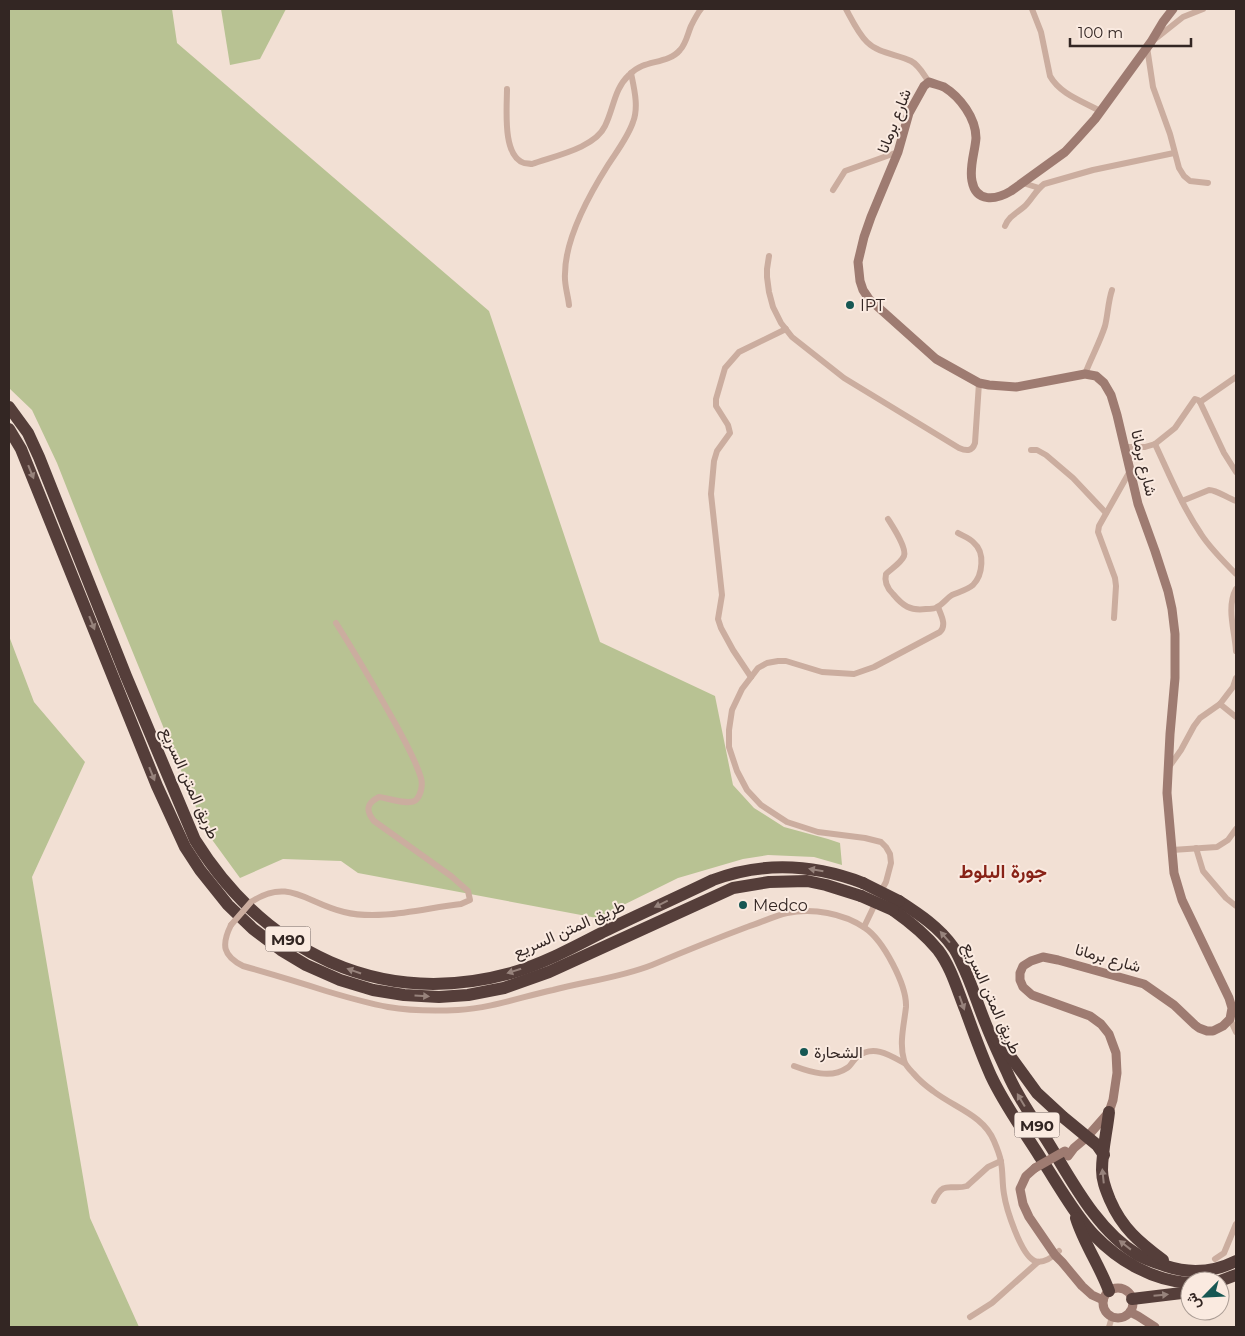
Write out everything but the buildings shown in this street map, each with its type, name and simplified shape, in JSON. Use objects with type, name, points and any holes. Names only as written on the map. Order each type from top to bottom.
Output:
[{"type":"highway","name":"طريق المتن السريع","points":[[9,407],[28,433],[39,457],[126,676],[195,840],[210,864],[236,895],[262,920],[284,937],[334,964],[367,976],[401,982],[449,984],[486,979],[513,972],[559,955],[713,880],[732,873],[770,867],[807,868],[829,872],[862,890],[926,918],[954,948],[966,971],[987,1028],[1016,1091],[1093,1213],[1117,1239],[1138,1254],[1155,1262],[1186,1271],[1208,1271],[1236,1261]]},
{"type":"highway","name":"طريق المتن السريع","points":[[9,429],[21,449],[157,786],[185,847],[200,870],[223,898],[253,929],[281,950],[306,965],[340,980],[373,990],[404,995],[439,997],[468,994],[504,988],[549,972],[733,888],[769,882],[807,881],[826,886],[862,890]]},
{"type":"highway","name":"طريق المتن السريع","points":[[896,905],[939,952],[950,971],[979,1049],[1008,1108],[1094,1234],[1107,1247],[1135,1268],[1180,1281]]},
{"type":"highway","points":[[987,1028],[1037,1093],[1097,1145],[1104,1155]]},
{"type":"highway","points":[[1109,1112],[1102,1170],[1103,1182],[1115,1212],[1137,1240],[1172,1268]]},
{"type":"highway","points":[[1072,1204],[1079,1228],[1104,1278],[1106,1295]]},
{"type":"highway","points":[[1132,1299],[1180,1293]]},
{"type":"street","points":[[507,89],[508,135],[510,146],[516,158],[524,163],[532,164],[587,145],[598,137],[605,126],[617,91],[623,81],[641,66],[660,61],[680,50],[701,9]]},
{"type":"street","points":[[846,9],[858,31],[868,44],[886,54],[910,61],[917,66],[929,82]]},
{"type":"street","points":[[1032,9],[1041,32],[1050,76],[1056,86],[1100,111]]},
{"type":"street","name":"شارع برمانا","points":[[1109,1112],[1113,1100],[1117,1073],[1116,1053],[1109,1034],[1101,1024],[1090,1016],[1032,995],[1023,987],[1020,980],[1023,966],[1043,957],[1144,984],[1174,1005],[1199,1028],[1207,1031],[1223,1026],[1233,1016],[1229,998],[1192,922],[1179,891],[1174,873],[1167,793],[1175,678],[1175,634],[1172,609],[1168,591],[1138,504],[1117,415],[1111,395],[1104,383],[1096,376],[1085,374],[1016,387],[989,385],[979,383],[936,359],[869,298],[863,290],[860,281],[858,262],[864,237],[898,152],[909,113],[924,86],[929,82],[943,87],[956,96],[965,108],[972,120],[976,136],[971,179],[974,188],[979,194],[990,199],[1003,196],[1065,152],[1078,138],[1100,111],[1173,9]]},
{"type":"street","points":[[1203,9],[1183,17],[1149,44],[1153,87],[1170,134],[1179,168],[1190,181],[1208,183]]},
{"type":"street","points":[[569,305],[564,275],[567,255],[580,214],[634,121],[635,99],[631,73]]},
{"type":"street","points":[[832,190],[845,171],[898,152]]},
{"type":"street","points":[[1005,226],[1009,218],[1026,205],[1038,188],[1044,184],[1092,170],[1174,153]]},
{"type":"street","points":[[1023,183],[1038,188]]},
{"type":"street","points":[[770,256],[767,277],[774,307],[792,337],[844,378],[966,451],[974,447],[976,443],[979,383]]},
{"type":"street","points":[[1085,374],[1104,327],[1112,290]]},
{"type":"street","points":[[751,676],[733,650],[718,619],[722,595],[711,494],[714,461],[717,451],[730,432],[728,425],[716,406],[716,399],[725,368],[739,352],[786,328]]},
{"type":"street","points":[[1200,402],[1236,376]]},
{"type":"street","points":[[1124,448],[1144,447],[1155,444],[1175,428],[1195,399],[1200,402],[1224,453],[1236,472]]},
{"type":"street","points":[[1155,444],[1182,501],[1202,535],[1236,574]]},
{"type":"street","points":[[1032,450],[1037,450],[1046,455],[1073,478],[1106,513]]},
{"type":"street","points":[[1114,618],[1115,578],[1098,532],[1099,526],[1130,471]]},
{"type":"street","points":[[1182,501],[1209,490],[1236,501]]},
{"type":"street","points":[[888,519],[902,544],[904,555],[886,574],[886,584],[898,600],[917,610],[938,607],[947,598],[972,586],[977,579],[981,560],[979,549],[974,542],[958,532]]},
{"type":"street","points":[[1236,589],[1231,608],[1236,651]]},
{"type":"street","points":[[864,927],[886,882],[891,863],[890,854],[886,847],[881,842],[818,832],[787,822],[761,805],[747,790],[729,746],[732,710],[742,689],[751,676],[758,668],[767,663],[778,661],[822,672],[854,674],[874,667],[943,630],[944,625],[938,607]]},
{"type":"street","points":[[336,623],[411,752],[421,780],[422,786],[416,800],[408,802],[379,797],[372,800],[368,807],[369,814],[374,820],[451,876],[468,891],[470,900],[461,904],[381,915],[359,914],[329,908],[298,894],[274,891],[251,902],[231,925],[225,936],[224,947],[233,961],[351,998],[388,1007],[413,1010],[481,1008],[553,989],[611,978],[648,966],[786,913],[810,910],[828,913],[864,927],[885,950],[894,965],[906,1004],[902,1043],[904,1063]]},
{"type":"street","points":[[1168,768],[1200,718],[1220,704],[1233,686],[1236,678]]},
{"type":"street","points":[[1220,704],[1236,717]]},
{"type":"street","points":[[1172,850],[1217,847],[1228,840],[1236,829]]},
{"type":"street","points":[[1196,848],[1203,871],[1226,898],[1236,906]]},
{"type":"street","points":[[1233,1016],[1236,1032]]},
{"type":"street","points":[[794,1066],[810,1072],[832,1074],[847,1068],[858,1056],[869,1051],[884,1052],[904,1063],[915,1076],[934,1092],[975,1117],[992,1136],[1001,1161],[1003,1192],[1012,1223],[1026,1252],[1030,1258],[1038,1262]]},
{"type":"street","points":[[1106,1295],[1086,1291],[1062,1262],[1029,1217],[1020,1189],[1023,1180],[1069,1152],[1109,1112]]},
{"type":"street","points":[[934,1200],[942,1189],[950,1186],[963,1188],[971,1184],[988,1167],[1001,1161]]},
{"type":"street","points":[[1215,1259],[1224,1253],[1236,1224]]},
{"type":"street","points":[[970,1317],[992,1303],[1038,1262],[1048,1259],[1057,1253]]},
{"type":"street","points":[[1113,1289],[1127,1291],[1132,1299],[1133,1303],[1130,1312],[1124,1317],[1112,1317],[1105,1312],[1103,1307],[1106,1295],[1113,1289]]},
{"type":"street","points":[[1130,1312],[1155,1327]]},
{"type":"street","points":[[1109,1327],[1112,1317]]},
{"type":"green space","points":[[9,9],[172,9],[177,43],[489,311],[600,642],[715,696],[733,785],[754,808],[784,827],[840,843],[842,865],[814,857],[768,855],[743,859],[678,878],[597,918],[358,873],[341,861],[283,859],[240,878],[213,841],[198,812],[57,463],[32,410],[9,388]]},
{"type":"green space","points":[[221,9],[286,9],[260,59],[230,65]]},
{"type":"green space","points":[[9,636],[34,702],[85,762],[32,877],[90,1218],[139,1327],[9,1327]]},
{"type":"place","name":"IPT","points":[[850,305]]},
{"type":"place","name":"Medco","points":[[743,905]]},
{"type":"place","name":"الشحارة","points":[[804,1052]]},
{"type":"district","name":"جورة البلوط","points":[[1003,871]]}]
